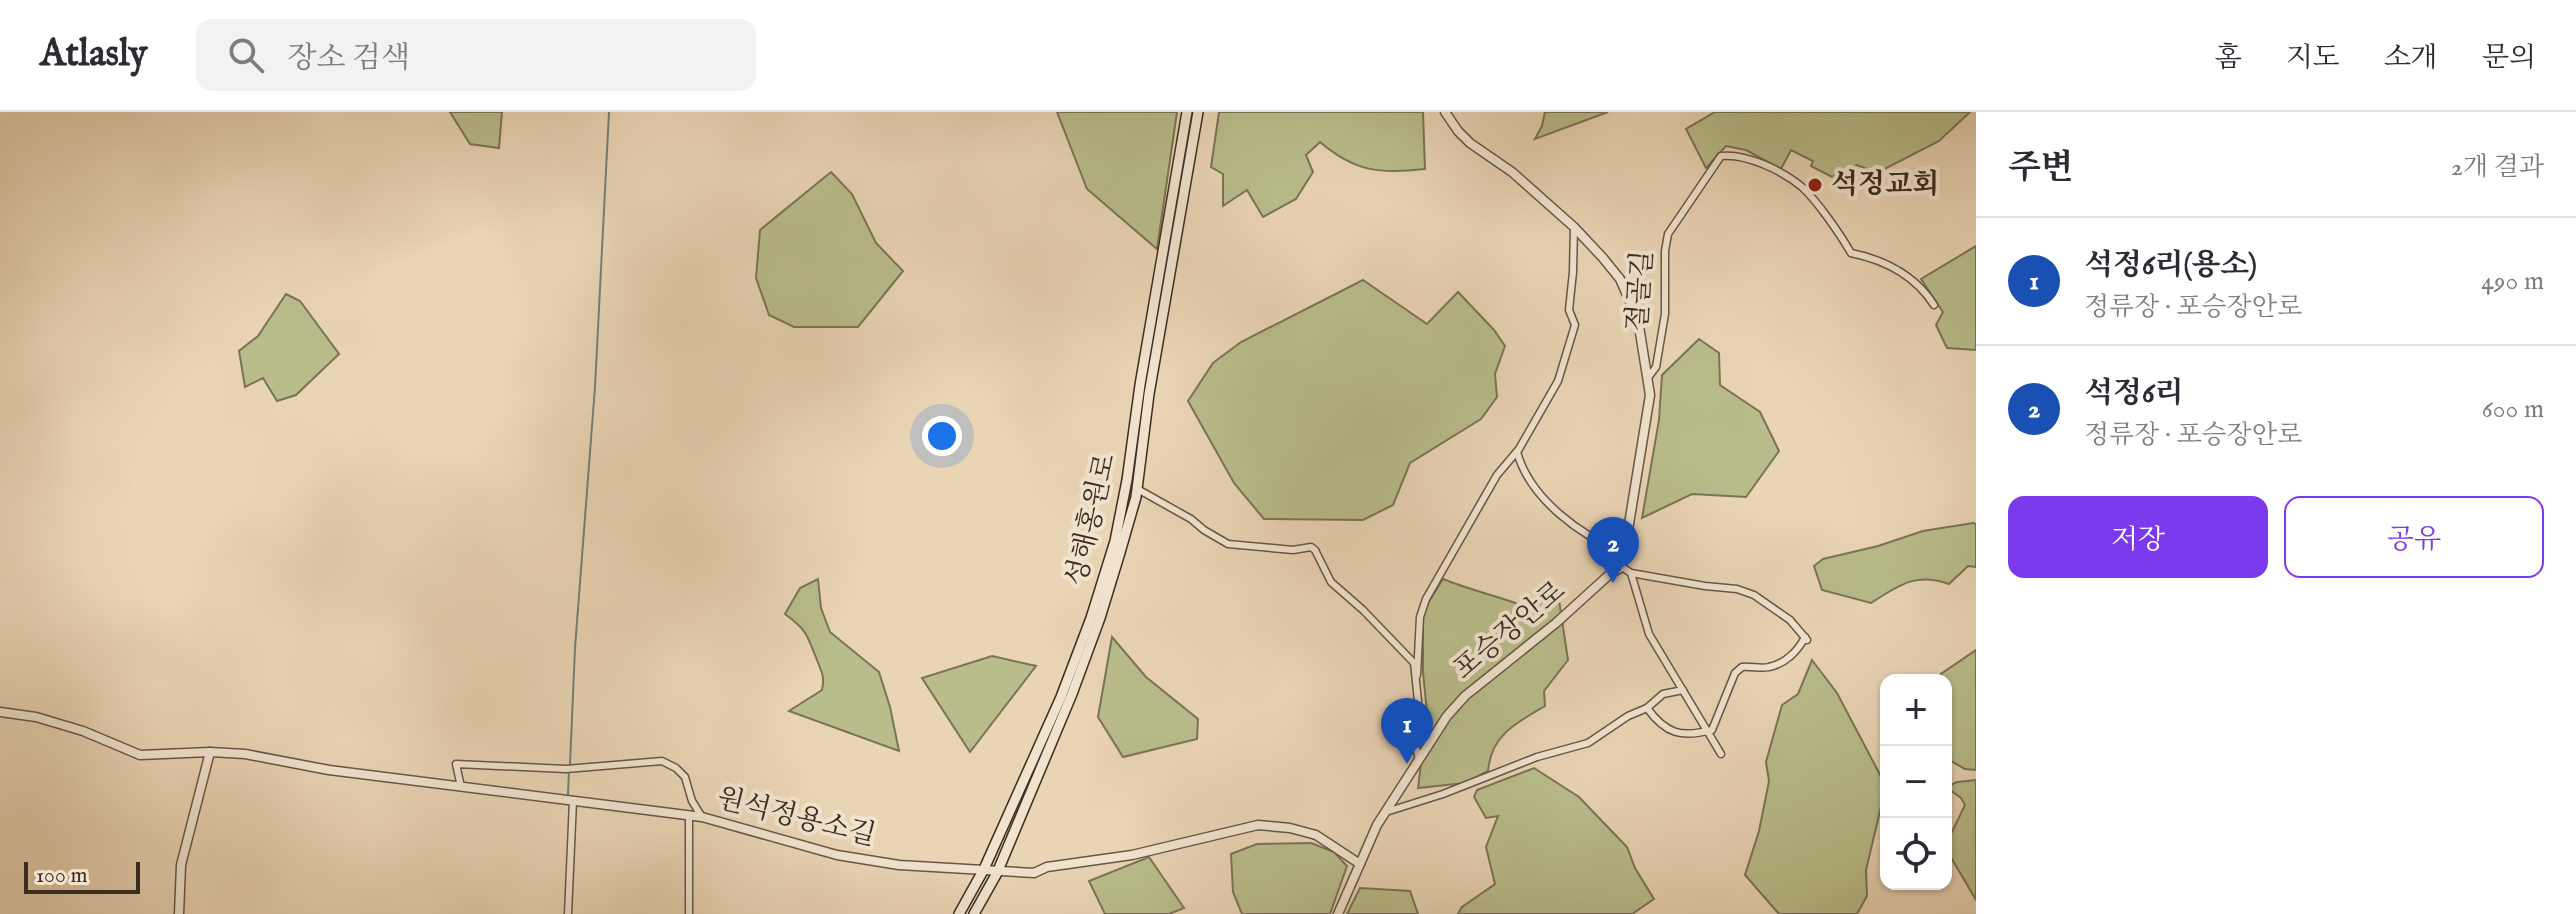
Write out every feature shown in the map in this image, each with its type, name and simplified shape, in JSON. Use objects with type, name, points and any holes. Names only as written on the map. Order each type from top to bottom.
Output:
[{"type":"main road","name":"성해홍원로","points":[[959,914],[984,869],[1061,697],[1091,618],[1115,541],[1187,112]]},
{"type":"main road","name":"성해홍원로","points":[[974,914],[997,873],[1100,618],[1136,497],[1149,394],[1198,112]]},
{"type":"street","points":[[1445,112],[1470,143],[1512,172],[1574,227],[1620,279],[1638,320],[1650,395],[1622,567],[1631,573],[1737,589],[1754,595],[1790,620],[1806,638],[1789,658],[1773,667],[1742,667],[1735,673],[1714,727],[1708,731],[1680,734],[1667,730],[1647,708]]},
{"type":"street","name":"절골길","points":[[1647,379],[1656,367],[1665,314],[1668,234],[1721,156],[1734,155],[1758,163],[1803,188],[1838,230],[1851,253],[1875,258],[1912,278],[1934,305]]},
{"type":"street","points":[[1419,760],[1416,747],[1420,617],[1426,599],[1497,475],[1517,452],[1558,381],[1575,325],[1569,310],[1574,227]]},
{"type":"street","points":[[1517,452],[1521,468],[1535,488],[1566,519],[1596,541],[1624,553]]},
{"type":"street","points":[[1141,491],[1228,544],[1293,550],[1311,547],[1331,582],[1414,663],[1417,675]]},
{"type":"street","name":"포승장안로","points":[[1338,914],[1384,813],[1447,716],[1465,696],[1622,567]]},
{"type":"street","points":[[1631,573],[1649,634],[1721,754]]},
{"type":"street","points":[[1384,813],[1443,794],[1537,757],[1583,745],[1628,716],[1647,708],[1663,694],[1683,690]]},
{"type":"street","name":"원석정용소길","points":[[0,712],[36,717],[83,731],[140,755],[245,754],[329,770],[702,817],[837,855],[899,865],[1034,873],[1047,867],[1132,855],[1258,825],[1290,828],[1316,835],[1360,864]]},
{"type":"street","points":[[179,914],[181,865],[210,752]]},
{"type":"street","points":[[461,787],[456,764],[566,769],[662,761],[685,777],[692,801],[702,817]]},
{"type":"street","points":[[568,914],[573,801]]},
{"type":"street","points":[[689,816],[689,914]]},
{"type":"green space","points":[[450,112],[502,112],[499,148],[470,144]]},
{"type":"green space","points":[[1057,112],[1177,112],[1157,249],[1087,189]]},
{"type":"green space","points":[[1219,112],[1423,112],[1425,169],[1369,169],[1345,160],[1320,142],[1306,155],[1313,172],[1296,199],[1263,217],[1247,190],[1223,206],[1223,174],[1211,167]]},
{"type":"green space","points":[[1545,112],[1608,112],[1535,139]]},
{"type":"green space","points":[[1715,112],[1970,112],[1939,141],[1877,173],[1857,165],[1832,177],[1811,166],[1813,161],[1791,150],[1781,169],[1746,150],[1726,146],[1706,168],[1686,129]]},
{"type":"green space","points":[[831,172],[852,194],[876,243],[903,271],[858,327],[794,327],[769,315],[756,278],[760,230]]},
{"type":"green space","points":[[1976,246],[1976,350],[1947,348],[1936,325],[1943,312],[1921,279]]},
{"type":"green space","points":[[1363,280],[1427,324],[1458,292],[1505,346],[1495,374],[1497,397],[1481,419],[1410,463],[1393,505],[1363,520],[1264,519],[1234,483],[1188,401],[1213,363],[1241,342]]},
{"type":"green space","points":[[286,294],[300,301],[339,354],[296,395],[277,401],[263,378],[245,387],[239,351],[258,336]]},
{"type":"green space","points":[[1699,339],[1719,353],[1720,385],[1760,412],[1779,451],[1746,497],[1692,494],[1642,518],[1659,420],[1662,375]]},
{"type":"green space","points":[[1976,524],[1976,567],[1968,566],[1949,584],[1927,579],[1908,582],[1871,603],[1822,590],[1814,566],[1823,559],[1923,531]]},
{"type":"green space","points":[[818,579],[821,608],[830,632],[879,672],[899,751],[789,711],[822,690],[822,675],[808,639],[799,625],[785,614],[800,588]]},
{"type":"green space","points":[[1443,579],[1524,606],[1546,593],[1559,600],[1568,660],[1544,691],[1545,706],[1515,725],[1500,739],[1494,748],[1488,771],[1465,783],[1418,788],[1427,713],[1423,611]]},
{"type":"green space","points":[[1112,637],[1146,677],[1198,719],[1197,739],[1123,757],[1098,717]]},
{"type":"green space","points":[[1976,650],[1976,770],[1965,769],[1952,761],[1952,674],[1941,674]]},
{"type":"green space","points":[[992,656],[1036,666],[970,752],[922,678]]},
{"type":"green space","points":[[1812,660],[1837,693],[1880,775],[1880,811],[1866,870],[1867,896],[1857,914],[1779,914],[1745,875],[1759,831],[1769,781],[1766,762],[1782,705],[1798,694]]},
{"type":"green space","points":[[1534,768],[1579,797],[1627,847],[1635,868],[1654,899],[1632,914],[1458,914],[1462,907],[1495,884],[1486,847],[1498,816],[1486,818],[1474,797],[1477,790]]},
{"type":"green space","points":[[1976,780],[1976,900],[1952,859],[1952,832],[1965,805],[1952,791],[1952,784]]},
{"type":"green space","points":[[1311,843],[1334,852],[1347,866],[1330,914],[1242,914],[1233,892],[1231,854],[1257,844]]},
{"type":"green space","points":[[1149,857],[1184,908],[1169,914],[1105,914],[1089,881]]},
{"type":"green space","points":[[1360,888],[1410,891],[1418,914],[1347,914]]},
{"type":"waterway","points":[[570,765],[575,648],[595,387],[609,112]]},
{"type":"waterway","points":[[568,794],[569,771]]},
{"type":"place","name":"석정교회","points":[[1815,185]]},
{"type":"place","name":"석정6리","points":[[1613,583]]},
{"type":"place","name":"석정6리(용소)","points":[[1407,764]]}]
